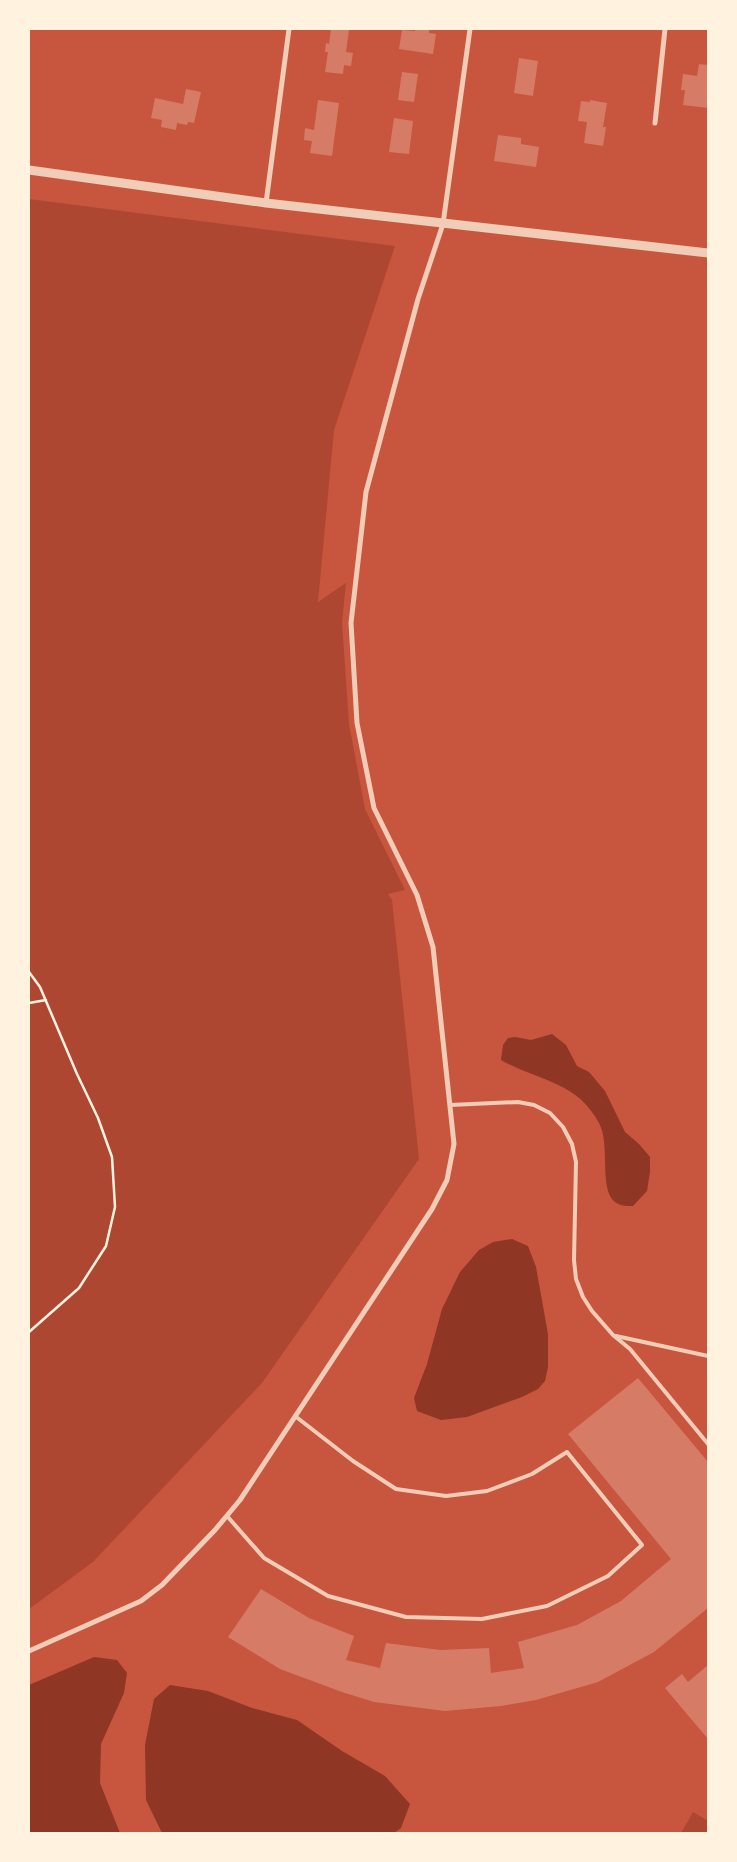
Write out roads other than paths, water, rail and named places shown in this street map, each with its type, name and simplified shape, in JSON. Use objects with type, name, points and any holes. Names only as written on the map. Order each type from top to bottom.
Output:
[{"type":"street","points":[[266,203],[289,29]]},
{"type":"street","points":[[29,1651],[141,1601],[162,1585],[227,1516],[240,1500],[296,1416],[440,1196],[447,1180],[454,1144],[433,947],[417,895],[374,808],[358,723],[350,623],[366,492],[418,299],[443,224],[470,29]]},
{"type":"street","points":[[654,123],[665,29]]},
{"type":"street","points":[[29,170],[266,203],[708,253]]},
{"type":"lane","points":[[450,1105],[518,1102],[534,1105],[550,1113],[563,1127],[572,1144],[576,1162],[574,1260],[576,1279],[583,1297],[592,1312],[630,1349],[708,1444]]},
{"type":"lane","points":[[614,1335],[708,1356]]},
{"type":"lane","points":[[227,1516],[264,1558],[328,1596],[406,1617],[482,1619],[547,1606],[608,1576],[642,1545],[567,1452],[532,1474],[487,1491],[446,1496],[396,1489],[353,1461],[296,1416]]}]
